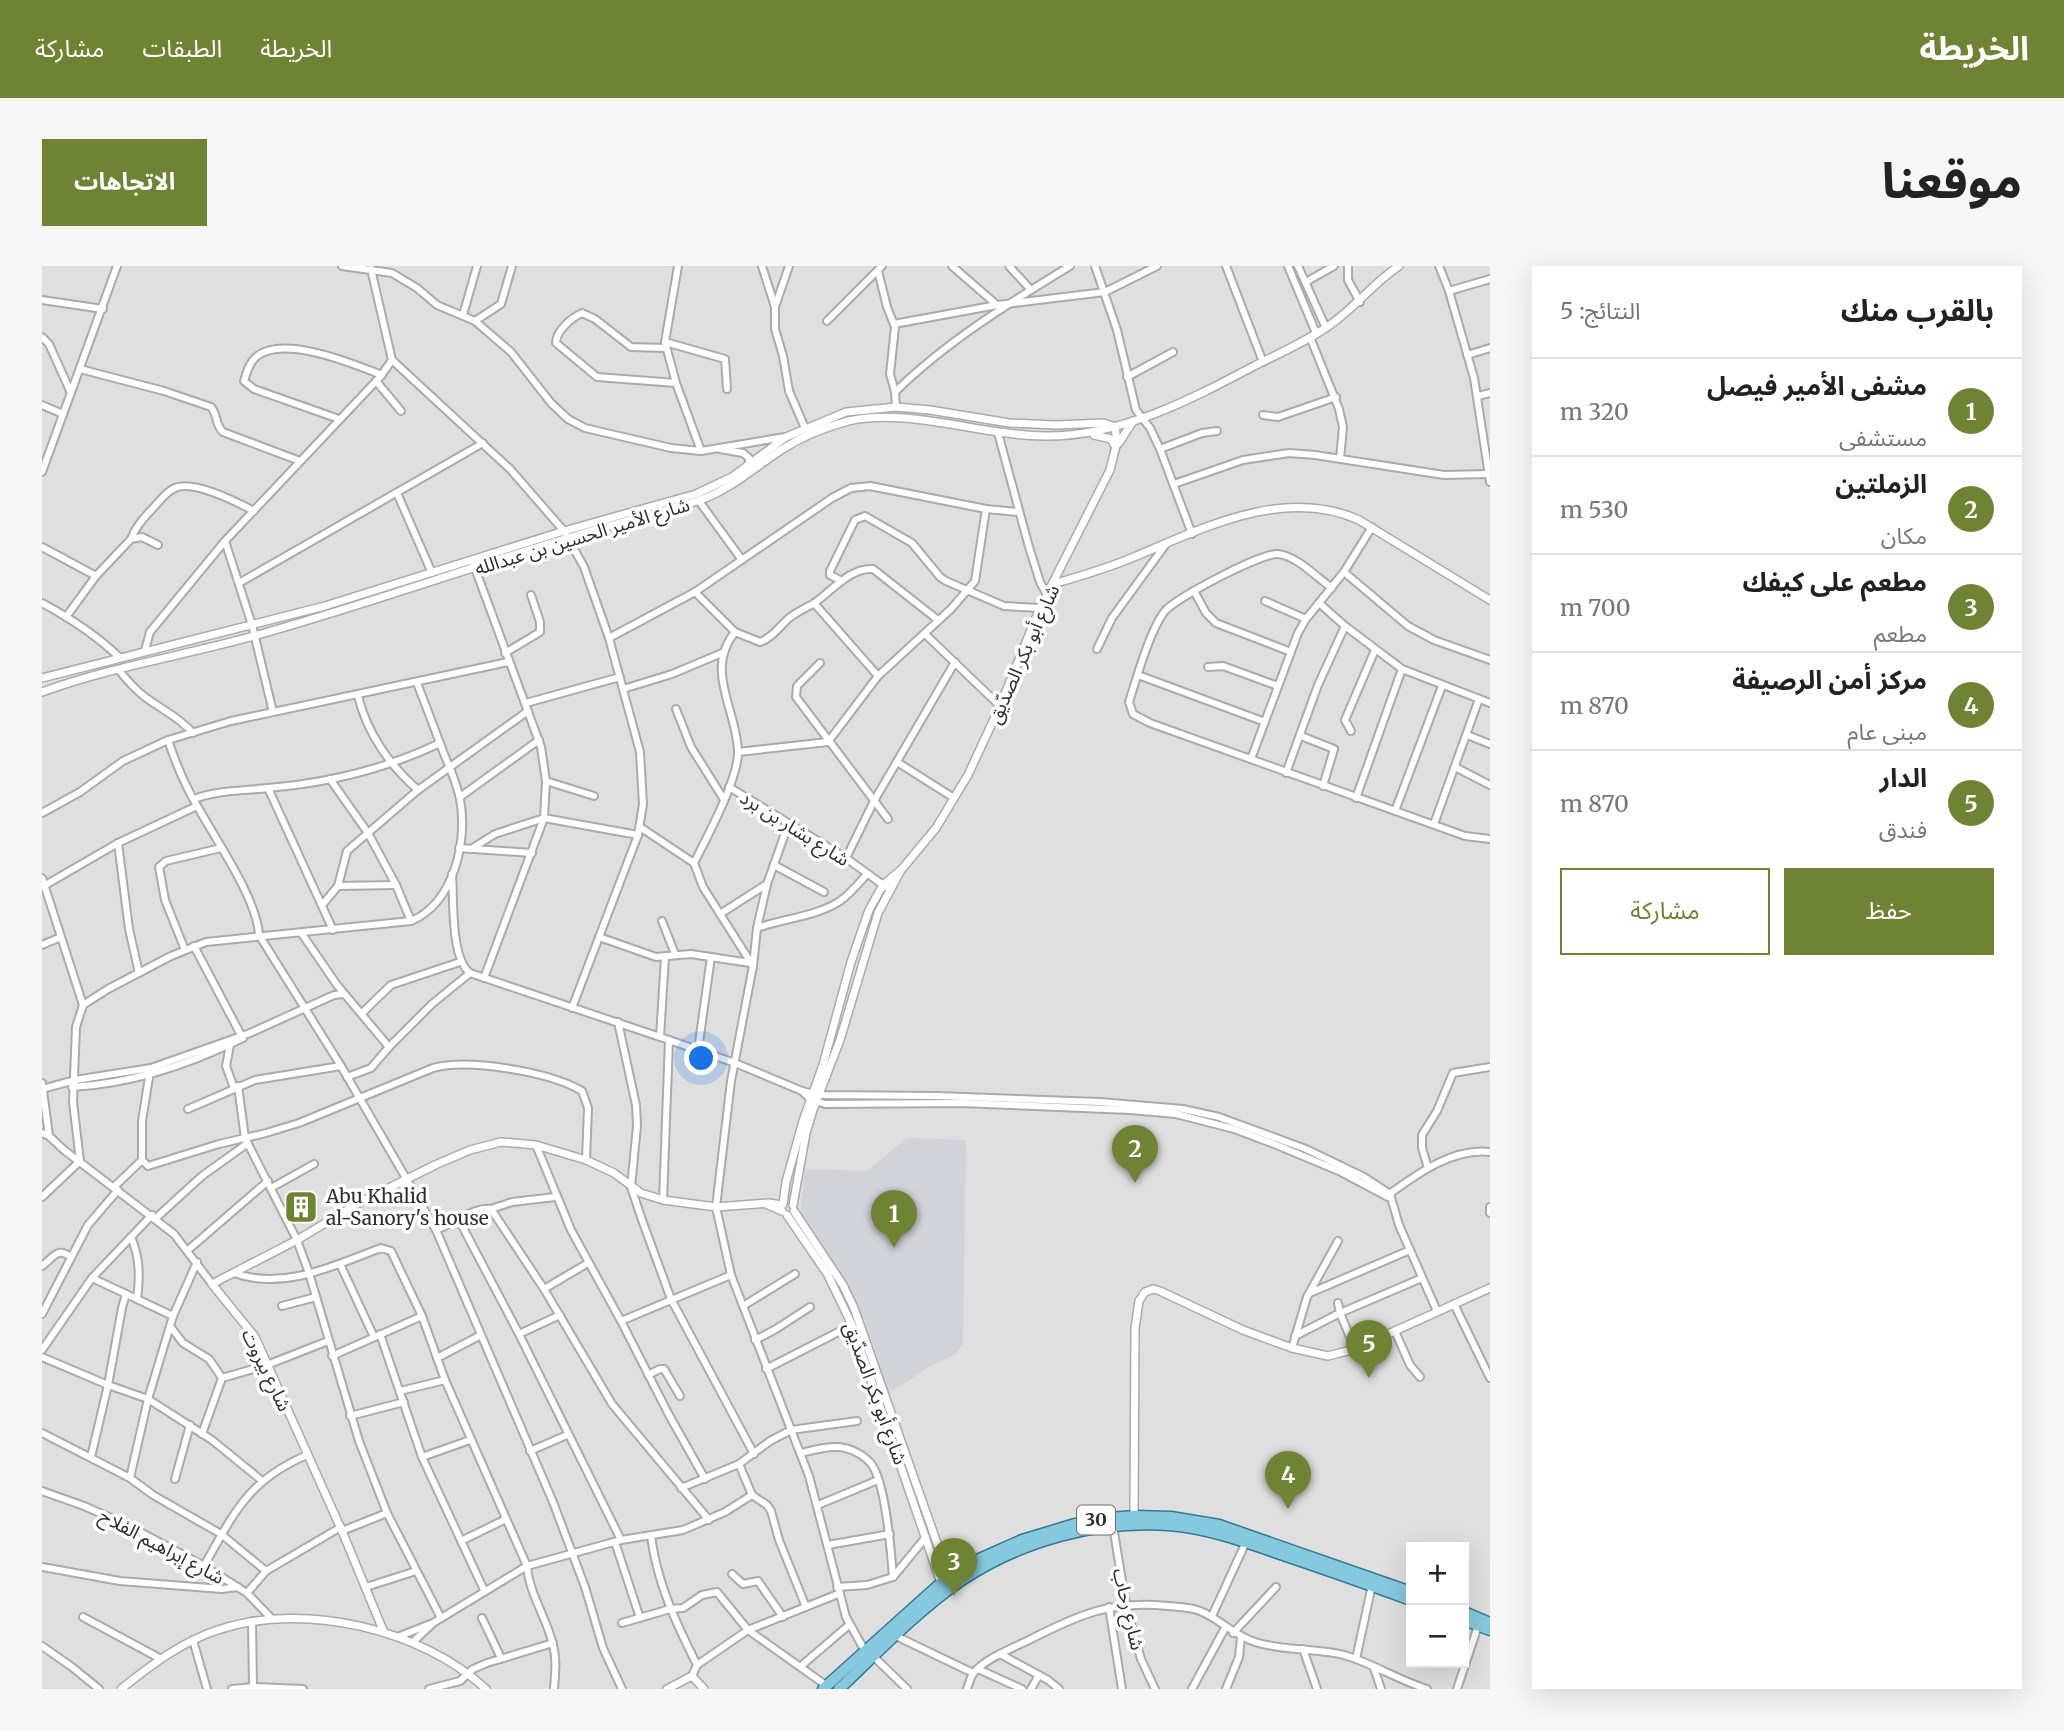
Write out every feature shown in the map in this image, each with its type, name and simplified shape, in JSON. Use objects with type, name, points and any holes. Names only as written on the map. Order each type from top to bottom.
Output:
[{"type":"main road","name":"30","points":[[839,1689],[869,1654],[941,1583],[1004,1546],[1075,1524],[1134,1516],[1194,1520],[1245,1532],[1281,1550],[1406,1598]]},
{"type":"main road","name":"30","points":[[825,1687],[896,1636],[948,1591],[967,1569],[1076,1532],[1113,1525],[1171,1525],[1213,1533],[1281,1550],[1406,1590]]},
{"type":"main road","points":[[1485,1621],[1490,1630]]},
{"type":"street","points":[[42,472],[117,266]]},
{"type":"street","points":[[342,266],[371,268],[398,275],[437,305],[475,321],[511,352],[551,403],[568,419],[585,428],[671,448],[701,451],[720,449],[745,453],[749,458],[749,465]]},
{"type":"street","points":[[463,315],[477,266]]},
{"type":"street","points":[[475,321],[501,304],[512,266]]},
{"type":"street","points":[[678,266],[666,345],[676,383],[701,451]]},
{"type":"street","points":[[762,266],[775,307],[775,329],[789,391],[804,428]]},
{"type":"street","points":[[775,307],[789,266]]},
{"type":"street","points":[[952,266],[997,305]]},
{"type":"street","points":[[1009,266],[1031,290]]},
{"type":"street","points":[[895,392],[921,368],[1031,290],[1070,266]]},
{"type":"street","points":[[1095,266],[1118,330],[1136,410],[1150,428],[1160,449],[1192,534]]},
{"type":"street","points":[[894,324],[997,305],[1105,292],[1157,266]]},
{"type":"street","points":[[1226,266],[1263,362]]},
{"type":"street","points":[[1288,266],[1336,397],[1343,427],[1340,459]]},
{"type":"street","points":[[1298,266],[1326,328]]},
{"type":"street","points":[[1306,282],[1334,266]]},
{"type":"street","points":[[1348,266],[1348,280],[1360,302]]},
{"type":"street","name":"شارع الأمير الحسين بن عبدالله","points":[[42,678],[251,625],[361,595],[472,560],[699,501],[792,443],[849,421],[908,419],[998,433],[1048,436],[1080,434],[1115,427],[1189,398],[1326,328],[1360,302],[1391,266]]},
{"type":"street","name":"شارع الأمير الحسين بن عبدالله","points":[[1386,274],[1399,266]]},
{"type":"street","points":[[1439,266],[1450,291],[1478,396],[1490,482]]},
{"type":"street","points":[[371,268],[393,360],[535,495],[566,534],[584,567],[620,677],[642,763],[643,804],[640,827],[572,1008]]},
{"type":"street","points":[[827,321],[880,269]]},
{"type":"street","points":[[880,269],[887,307],[894,324],[890,374],[896,407]]},
{"type":"street","points":[[1450,291],[1490,279]]},
{"type":"street","points":[[42,300],[103,309]]},
{"type":"street","points":[[676,383],[597,377],[556,343],[555,339],[560,331],[582,313],[595,319],[631,347],[666,345],[725,359],[727,389]]},
{"type":"street","points":[[42,337],[49,344],[71,393]]},
{"type":"street","points":[[339,419],[254,389],[244,381],[248,367],[255,357],[277,348],[298,349],[382,375]]},
{"type":"street","points":[[1467,355],[1490,348]]},
{"type":"street","points":[[1127,377],[1172,352]]},
{"type":"street","points":[[145,650],[150,632],[225,541],[382,375],[393,360]]},
{"type":"street","points":[[80,369],[164,391],[211,408],[223,432],[300,461]]},
{"type":"street","points":[[376,381],[401,411]]},
{"type":"street","points":[[1478,396],[1490,393]]},
{"type":"street","points":[[1263,415],[1278,417],[1336,397]]},
{"type":"street","points":[[42,405],[64,414]]},
{"type":"street","name":"شارع الأمير الحسين بن عبدالله","points":[[42,692],[118,669],[254,636],[365,604],[476,569],[566,534],[696,494],[734,480],[786,437],[853,410],[896,407],[1016,424],[1104,423],[1115,427]]},
{"type":"street","points":[[823,421],[827,429]]},
{"type":"street","points":[[1116,450],[1133,421]]},
{"type":"street","name":"شارع أبو بكر الصدّيق","points":[[941,1583],[852,1325],[828,1275],[787,1208],[815,1097],[840,1040],[887,888],[936,828],[978,755],[1040,608],[1110,470],[1116,450],[1115,427]]},
{"type":"street","points":[[1160,449],[1217,431]]},
{"type":"street","points":[[998,433],[1040,582],[1047,595]]},
{"type":"street","points":[[1080,434],[1107,437],[1113,441],[1116,450]]},
{"type":"street","points":[[720,449],[730,445],[786,437]]},
{"type":"street","points":[[239,583],[483,443]]},
{"type":"street","points":[[1174,484],[1243,460],[1289,453],[1444,475],[1488,474]]},
{"type":"street","points":[[66,617],[96,576],[131,539],[136,527],[173,489],[187,485],[238,502],[254,511]]},
{"type":"street","points":[[609,638],[695,592],[832,498],[851,488],[870,486],[986,509],[1019,512]]},
{"type":"street","points":[[397,493],[432,573]]},
{"type":"street","points":[[699,501],[742,560]]},
{"type":"street","points":[[1053,584],[1108,567],[1244,515],[1289,507],[1337,511],[1372,527],[1490,600]]},
{"type":"street","points":[[738,752],[828,743],[878,676],[968,591],[978,572],[986,509]]},
{"type":"street","points":[[842,581],[831,577],[830,571],[855,520],[865,516],[912,543],[943,579],[1004,606],[1040,608]]},
{"type":"street","points":[[1251,759],[1290,652],[1306,619],[1344,572],[1372,527]]},
{"type":"street","points":[[131,539],[142,537],[158,545]]},
{"type":"street","points":[[225,541],[251,625],[273,712]]},
{"type":"street","points":[[1097,649],[1112,618],[1166,544]]},
{"type":"street","points":[[42,547],[96,576]]},
{"type":"street","points":[[1332,588],[1292,559],[1277,554],[1266,556],[1176,601],[1164,613],[1138,675],[1129,702],[1137,717],[1465,836],[1490,839]]},
{"type":"street","points":[[472,560],[539,740],[546,781],[544,818],[484,978]]},
{"type":"street","points":[[695,592],[735,632],[762,641],[792,615],[814,603],[842,581],[863,570],[873,569],[938,620]]},
{"type":"street","points":[[1344,572],[1408,626],[1434,640],[1490,660]]},
{"type":"street","points":[[1194,591],[1206,613],[1216,623],[1290,652]]},
{"type":"street","points":[[361,595],[365,604]]},
{"type":"street","points":[[505,653],[540,632],[540,622],[531,595]]},
{"type":"street","points":[[1265,601],[1306,619]]},
{"type":"street","points":[[42,603],[102,641],[119,657]]},
{"type":"street","points":[[814,603],[878,676]]},
{"type":"street","points":[[1319,603],[1402,669],[1490,703]]},
{"type":"street","points":[[1286,773],[1318,685],[1345,626]]},
{"type":"street","points":[[623,689],[672,674],[722,653],[735,632]]},
{"type":"street","points":[[925,634],[1000,706]]},
{"type":"street","points":[[1351,731],[1345,720],[1376,650]]},
{"type":"street","name":"شارع بشار بن برد","points":[[722,653],[723,681],[738,752],[729,787],[845,858],[887,888]]},
{"type":"street","points":[[42,813],[80,792],[123,761],[168,740],[273,712],[508,662]]},
{"type":"street","points":[[845,858],[874,801],[955,662]]},
{"type":"street","points":[[820,663],[797,686],[796,697],[828,743],[888,819]]},
{"type":"street","points":[[1208,667],[1223,666],[1278,686]]},
{"type":"street","points":[[118,669],[130,685],[183,721],[193,733]]},
{"type":"street","points":[[1356,798],[1402,669]]},
{"type":"street","points":[[1138,675],[1265,722]]},
{"type":"street","points":[[526,703],[620,677]]},
{"type":"street","points":[[83,1005],[194,946],[259,935],[302,934],[411,921],[432,908],[440,899],[452,874],[459,848],[462,820],[460,797],[417,683]]},
{"type":"street","points":[[1395,811],[1441,686]]},
{"type":"street","points":[[358,696],[366,722],[391,764],[418,790]]},
{"type":"street","points":[[1434,824],[1479,699]]},
{"type":"street","points":[[676,709],[691,747],[723,799]]},
{"type":"street","points":[[323,904],[338,886],[346,852],[418,790],[528,711]]},
{"type":"street","points":[[1467,735],[1490,744]]},
{"type":"street","points":[[1301,736],[1334,749],[1324,786]]},
{"type":"street","points":[[168,740],[195,802],[253,909],[259,935],[341,1066],[436,1230],[573,1553],[603,1648],[622,1689]]},
{"type":"street","points":[[460,797],[539,740]]},
{"type":"street","points":[[43,886],[118,842],[221,791],[268,788],[330,779],[391,764],[440,743]]},
{"type":"street","points":[[897,762],[954,797]]},
{"type":"street","points":[[1455,767],[1490,785]]},
{"type":"street","points":[[330,779],[368,833],[396,885],[411,921]]},
{"type":"street","points":[[546,781],[594,796]]},
{"type":"street","points":[[694,863],[729,787]]},
{"type":"street","points":[[268,788],[333,930]]},
{"type":"street","points":[[471,849],[495,834],[544,818],[638,835]]},
{"type":"street","points":[[788,825],[767,884],[757,928],[734,1063],[716,1207],[731,1275],[801,1453],[818,1505],[838,1591],[849,1625],[869,1654],[906,1689]]},
{"type":"street","points":[[640,827],[694,863],[703,887],[752,964]]},
{"type":"street","points":[[118,842],[129,929],[139,973]]},
{"type":"street","points":[[185,950],[165,900],[159,867],[166,861],[221,848]]},
{"type":"street","points":[[459,848],[532,853]]},
{"type":"street","points":[[774,865],[824,892]]},
{"type":"street","points":[[452,874],[460,962],[470,973],[698,1050],[815,1097],[1183,1109],[1219,1117],[1312,1152],[1364,1177],[1388,1195],[1437,1311]]},
{"type":"street","points":[[757,928],[781,919],[825,909],[843,900],[867,874]]},
{"type":"street","points":[[42,878],[83,1005],[76,1027],[73,1102],[80,1161],[42,1197]]},
{"type":"street","points":[[720,915],[767,884]]},
{"type":"street","points":[[338,886],[396,885]]},
{"type":"street","points":[[662,921],[675,954]]},
{"type":"street","points":[[302,934],[337,985],[389,1047]]},
{"type":"street","points":[[42,945],[61,937]]},
{"type":"street","points":[[599,937],[656,957],[675,954],[752,964]]},
{"type":"street","points":[[194,946],[242,1036]]},
{"type":"street","points":[[660,1037],[665,957]]},
{"type":"street","points":[[698,1050],[711,957]]},
{"type":"street","points":[[362,1013],[391,985],[460,962]]},
{"type":"street","points":[[347,1077],[369,1070],[439,998],[470,973]]},
{"type":"street","points":[[334,995],[337,985]]},
{"type":"street","points":[[150,1071],[250,1033],[334,995],[344,994]]},
{"type":"street","points":[[618,1022],[637,1115],[631,1187],[671,1299],[754,1454]]},
{"type":"street","points":[[46,1134],[42,1087],[150,1071],[230,1045],[242,1036]]},
{"type":"street","points":[[663,1200],[669,1040]]},
{"type":"street","points":[[230,1045],[227,1068],[236,1087],[246,1141],[297,1240],[351,1416],[387,1513],[441,1618]]},
{"type":"street","points":[[142,1160],[148,1166],[219,1144],[246,1141],[299,1123],[433,1068],[460,1063],[528,1073],[566,1084],[584,1094],[588,1108],[586,1160]]},
{"type":"street","points":[[188,1109],[236,1087],[279,1074],[341,1066]]},
{"type":"street","points":[[1429,1168],[1422,1148],[1423,1135],[1437,1111],[1453,1073],[1490,1067]]},
{"type":"street","points":[[42,1314],[88,1225],[116,1188],[142,1160],[142,1121],[150,1071]]},
{"type":"street","name":"شارع بيروت","points":[[46,1134],[174,1234],[249,1328],[341,1529],[383,1630]]},
{"type":"street","points":[[42,1350],[92,1278],[131,1237],[246,1141]]},
{"type":"street","points":[[212,1284],[297,1240],[366,1199],[435,1165],[485,1145],[501,1142],[536,1145],[586,1160],[614,1173],[648,1196],[663,1200],[716,1207],[766,1203],[787,1208]]},
{"type":"street","points":[[536,1145],[555,1197],[705,1479]]},
{"type":"street","points":[[1388,1195],[1429,1168],[1463,1154],[1490,1152]]},
{"type":"street","points":[[188,1250],[269,1185],[314,1164]]},
{"type":"street","points":[[436,1230],[479,1208],[491,1209],[512,1202],[555,1197]]},
{"type":"street","points":[[1490,1207],[1490,1213]]},
{"type":"street","name":"شارع أبو بكر الصدّيق","points":[[787,1208],[847,1294],[938,1546],[967,1569]]},
{"type":"street","points":[[491,1209],[544,1289],[612,1404],[709,1520]]},
{"type":"street","points":[[460,1220],[519,1334],[618,1541],[640,1618]]},
{"type":"street","points":[[131,1237],[138,1255],[140,1280],[137,1299]]},
{"type":"street","points":[[1292,1348],[1308,1294],[1338,1241]]},
{"type":"street","points":[[234,1273],[269,1280],[309,1273],[381,1248],[388,1249],[400,1268],[422,1316],[470,1440],[527,1566],[530,1585],[553,1643],[556,1663],[554,1689]]},
{"type":"street","points":[[1308,1294],[1410,1250]]},
{"type":"street","points":[[42,1266],[58,1252],[64,1252],[71,1257]]},
{"type":"street","points":[[130,1478],[148,1399],[170,1325],[197,1262]]},
{"type":"street","points":[[544,1289],[588,1262]]},
{"type":"street","points":[[341,1264],[377,1335],[400,1391],[422,1457],[484,1590]]},
{"type":"street","points":[[743,1306],[795,1274]]},
{"type":"street","points":[[621,1321],[731,1275]]},
{"type":"street","points":[[92,1278],[173,1316]]},
{"type":"street","points":[[1296,1336],[1340,1313],[1422,1278]]},
{"type":"street","points":[[1134,1516],[1135,1328],[1142,1295],[1153,1289],[1160,1291],[1243,1331],[1292,1348],[1328,1356],[1355,1349],[1490,1288]]},
{"type":"street","points":[[90,1457],[126,1294]]},
{"type":"street","points":[[282,1306],[316,1297]]},
{"type":"street","points":[[1338,1303],[1355,1349]]},
{"type":"street","points":[[1454,1304],[1490,1378]]},
{"type":"street","points":[[755,1340],[810,1307]]},
{"type":"street","points":[[519,1334],[560,1315]]},
{"type":"street","points":[[332,1356],[422,1316]]},
{"type":"street","points":[[170,1325],[183,1343],[209,1359],[222,1378]]},
{"type":"street","points":[[766,1369],[852,1325]]},
{"type":"street","points":[[1395,1331],[1410,1365],[1420,1377]]},
{"type":"street","points":[[437,1358],[481,1335]]},
{"type":"street","points":[[222,1378],[267,1365],[328,1341]]},
{"type":"street","points":[[42,1357],[148,1399],[190,1425],[261,1480]]},
{"type":"street","points":[[648,1375],[660,1369],[664,1370],[680,1396]]},
{"type":"street","points":[[202,1434],[222,1378]]},
{"type":"street","points":[[400,1391],[445,1380]]},
{"type":"street","points":[[351,1416],[404,1402]]},
{"type":"street","points":[[681,1488],[739,1464],[770,1441],[791,1430],[857,1421]]},
{"type":"street","points":[[175,1479],[190,1425]]},
{"type":"street","points":[[42,1433],[130,1478],[153,1495],[221,1534],[266,1571]]},
{"type":"street","points":[[530,1451],[567,1435]]},
{"type":"street","points":[[422,1457],[470,1440]]},
{"type":"street","points":[[801,1453],[830,1447],[847,1448],[870,1462],[878,1480],[890,1534],[893,1577]]},
{"type":"street","points":[[204,1566],[221,1534],[261,1480],[307,1455]]},
{"type":"street","points":[[739,1464],[752,1495],[770,1508],[779,1540],[806,1607]]},
{"type":"street","points":[[818,1505],[878,1480]]},
{"type":"street","name":"شارع إبراهيم الفلاح","points":[[42,1491],[127,1525],[204,1566],[247,1593],[271,1618]]},
{"type":"street","points":[[400,1636],[433,1623],[527,1566],[618,1541],[683,1530],[709,1520],[752,1495]]},
{"type":"street","points":[[247,1593],[266,1571],[341,1529],[387,1513]]},
{"type":"street","points":[[461,1541],[506,1519]]},
{"type":"street","name":"شارع رحاب","points":[[1113,1525],[1126,1605],[1141,1658],[1155,1689]]},
{"type":"street","points":[[828,1545],[890,1534]]},
{"type":"street","points":[[651,1536],[656,1567],[670,1609],[697,1665]]},
{"type":"street","points":[[667,1689],[692,1676],[697,1665],[748,1630],[838,1591],[893,1577],[926,1537]]},
{"type":"street","points":[[1212,1616],[1246,1542]]},
{"type":"street","points":[[42,1567],[120,1581],[222,1589],[238,1587]]},
{"type":"street","points":[[366,1587],[416,1571]]},
{"type":"street","points":[[732,1574],[743,1584],[758,1581],[783,1617]]},
{"type":"street","points":[[1356,1659],[1372,1586]]},
{"type":"street","points":[[1233,1633],[1265,1595],[1276,1587]]},
{"type":"street","points":[[622,1623],[670,1609],[687,1607],[702,1595],[715,1591],[748,1630],[801,1666],[825,1687]]},
{"type":"street","points":[[967,1689],[975,1671],[1000,1654],[1081,1615],[1110,1607],[1146,1604],[1187,1608],[1212,1616],[1233,1633],[1265,1645],[1328,1652],[1356,1659],[1427,1689]]},
{"type":"street","points":[[1110,1607],[1122,1689]]},
{"type":"street","points":[[83,1617],[162,1659]]},
{"type":"street","points":[[121,1689],[193,1640],[218,1629],[271,1618],[321,1621],[383,1630],[413,1642],[467,1674],[486,1689]]},
{"type":"street","points":[[482,1618],[501,1658]]},
{"type":"street","points":[[252,1621],[257,1688]]},
{"type":"street","points":[[1457,1689],[1485,1621]]},
{"type":"street","points":[[413,1642],[433,1623]]},
{"type":"street","points":[[801,1666],[849,1625]]},
{"type":"street","points":[[1192,1689],[1225,1628]]},
{"type":"street","points":[[896,1636],[1022,1689]]},
{"type":"street","points":[[1226,1689],[1239,1657],[1241,1637]]},
{"type":"street","points":[[193,1640],[207,1689]]},
{"type":"street","points":[[429,1689],[460,1681],[478,1667],[501,1658],[553,1643]]},
{"type":"street","points":[[42,1646],[99,1689]]},
{"type":"street","points":[[1303,1649],[1317,1689]]},
{"type":"street","points":[[1000,1654],[1059,1689]]},
{"type":"street","points":[[1374,1668],[1381,1689]]},
{"type":"street","points":[[1031,1689],[1039,1675]]},
{"type":"street","points":[[692,1676],[704,1689]]},
{"type":"street","points":[[232,1689],[303,1689]]},
{"type":"shaded area","points":[[907,1138],[966,1140],[963,1343],[956,1354],[926,1368],[888,1392],[847,1282],[800,1215],[805,1169],[867,1171]]},
{"type":"place","name":"الزملتين","points":[[1135,1183]]},
{"type":"place","name":"Abu Khalid al-Sanory's house","points":[[301,1207]]},
{"type":"place","name":"مشفى الأمير فيصل","points":[[894,1248]]},
{"type":"place","name":"الدار","points":[[1369,1378]]},
{"type":"place","name":"مركز أمن الرصيفة","points":[[1288,1509]]},
{"type":"place","name":"مطعم على كيفك","points":[[954,1596]]}]
